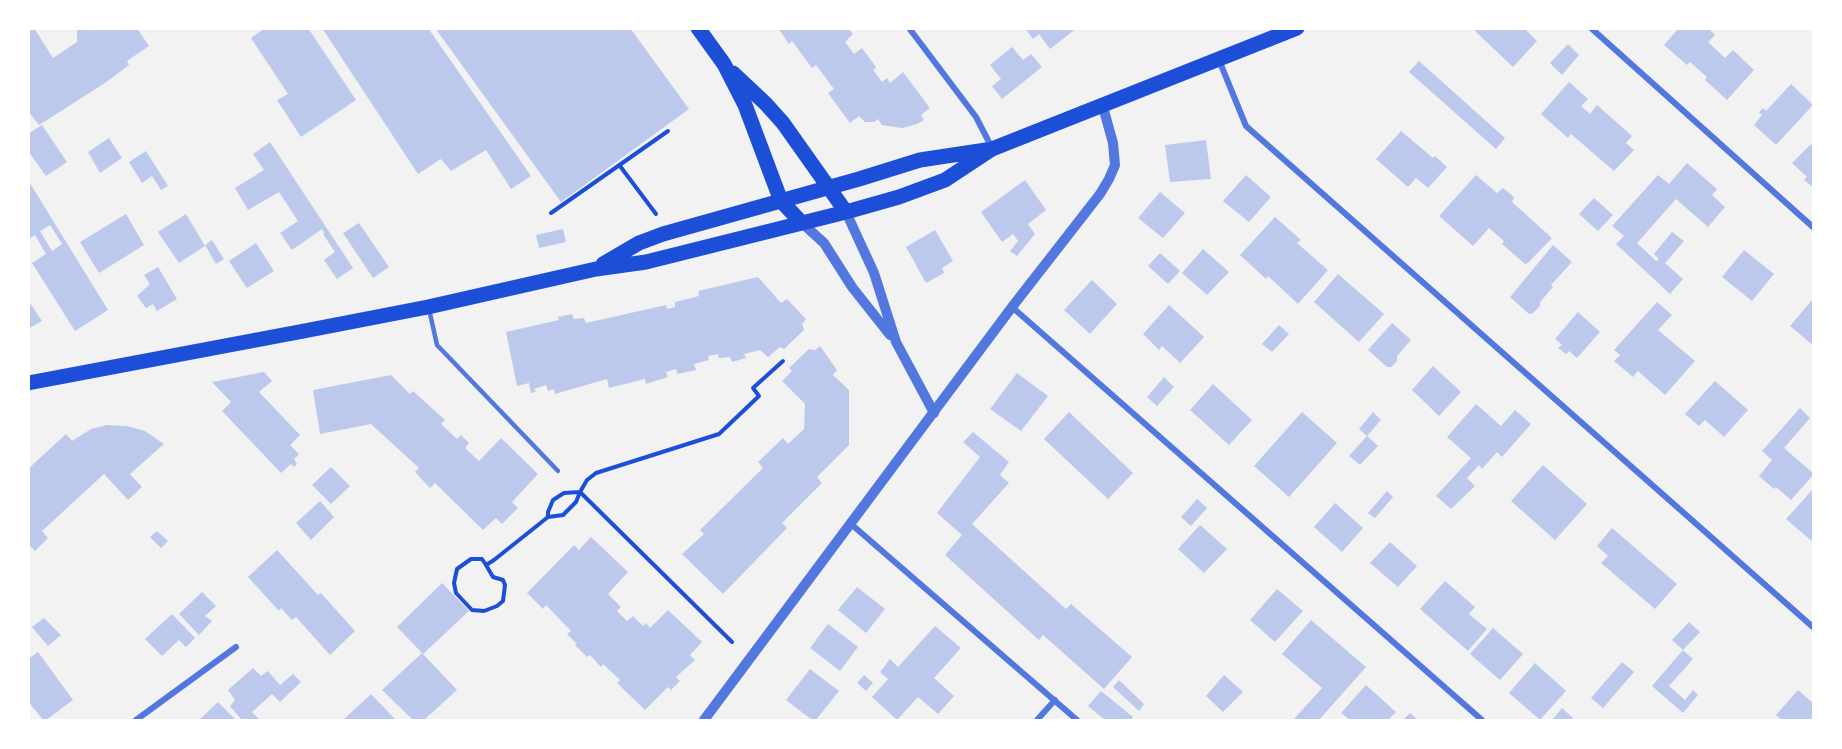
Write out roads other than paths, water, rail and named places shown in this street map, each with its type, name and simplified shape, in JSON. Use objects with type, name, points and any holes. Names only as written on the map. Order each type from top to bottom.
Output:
[{"type":"main road","points":[[698,28],[724,64],[746,105],[781,201],[802,223]]},
{"type":"main road","points":[[596,269],[639,243],[663,234],[920,160],[992,149],[1103,107],[1297,28]]},
{"type":"main road","points":[[724,64],[783,123],[846,212]]},
{"type":"main road","points":[[28,382],[428,306],[596,269],[646,262],[899,197],[945,180],[992,149]]},
{"type":"street","points":[[909,28],[976,117],[992,149]]},
{"type":"street","points":[[1591,28],[1814,228]]},
{"type":"street","points":[[1219,60],[1246,126],[1814,628]]},
{"type":"street","points":[[704,720],[1012,307],[1100,194],[1114,165],[1110,128],[1103,107]]},
{"type":"street","points":[[846,212],[874,273],[896,342],[934,413]]},
{"type":"street","points":[[802,223],[824,243],[852,287],[896,342]]},
{"type":"street","points":[[1012,307],[1482,720]]},
{"type":"street","points":[[851,524],[1077,720]]},
{"type":"street","points":[[136,720],[236,647]]},
{"type":"street","points":[[1037,720],[1055,700]]},
{"type":"lane","points":[[428,306],[437,345],[558,471]]}]
